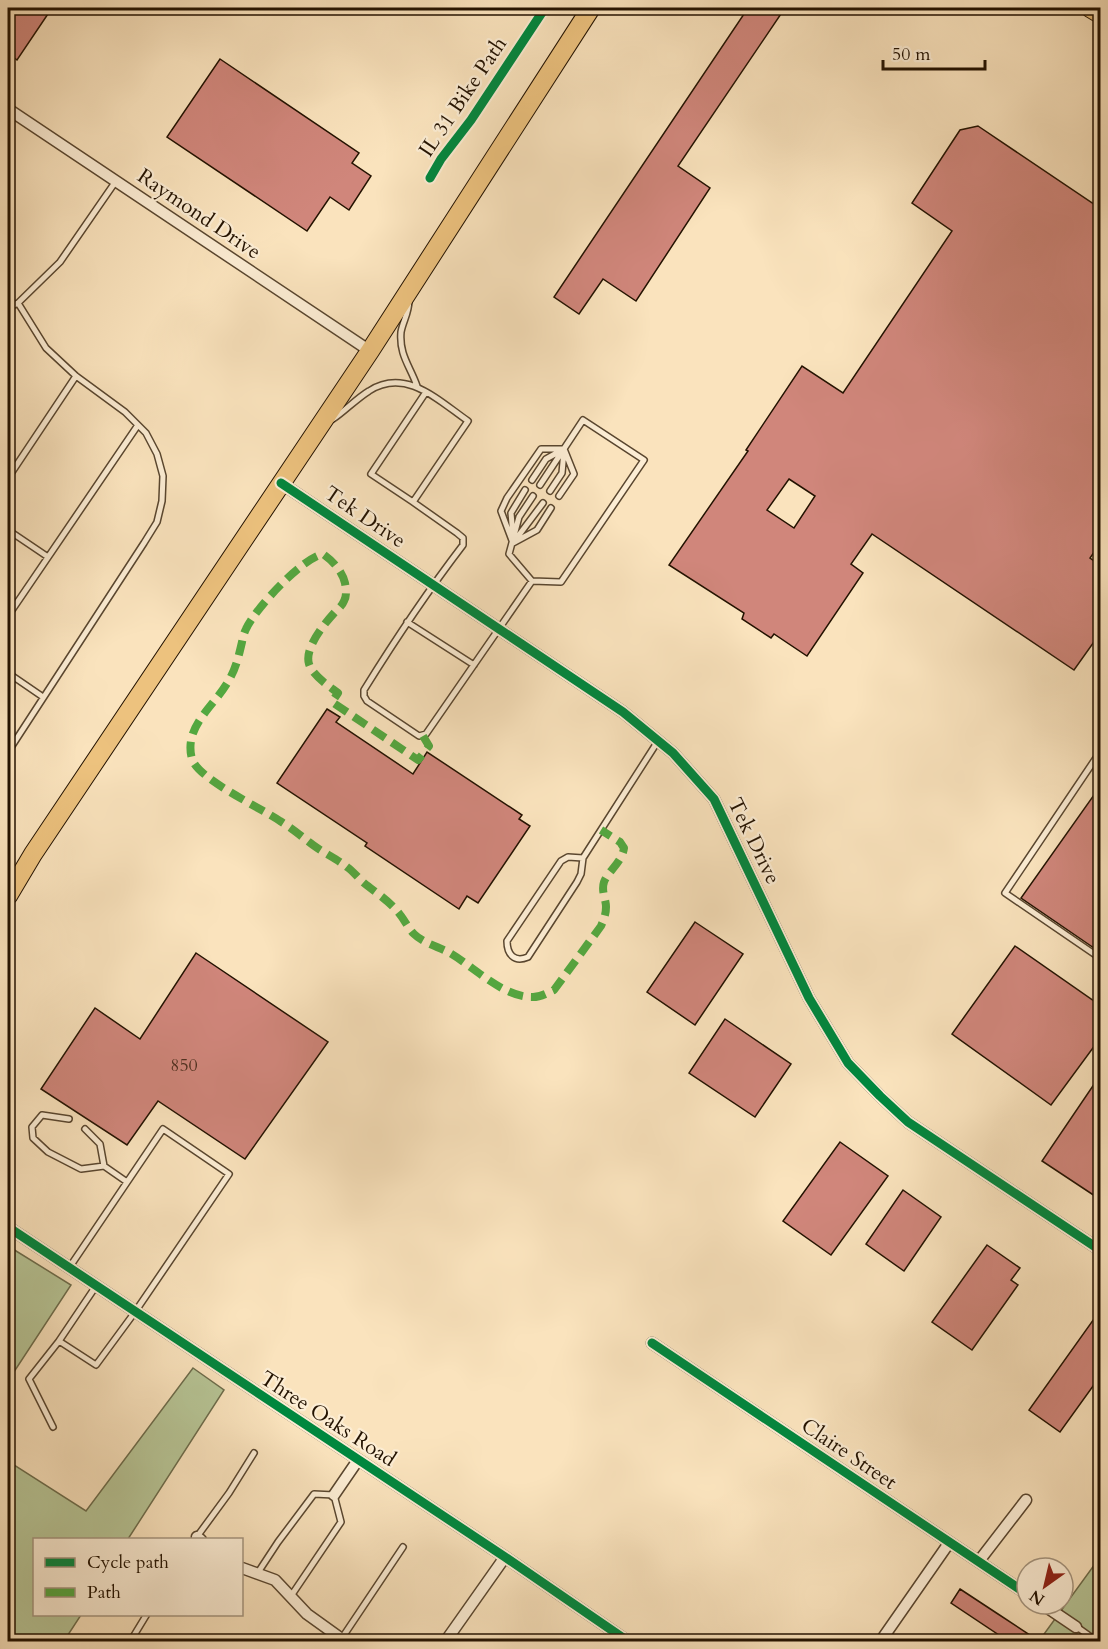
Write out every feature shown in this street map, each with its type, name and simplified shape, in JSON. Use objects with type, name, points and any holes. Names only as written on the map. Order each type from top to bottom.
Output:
[{"type":"main road","points":[[8,896],[40,844],[370,351],[591,8]]},
{"type":"main road","points":[[1090,8],[1101,14]]},
{"type":"street","name":"Raymond Drive","points":[[8,109],[370,351]]},
{"type":"street","name":"Tek Drive","points":[[281,483],[623,712],[672,753],[714,799],[809,998],[848,1063],[908,1122],[1101,1250]]},
{"type":"street","name":"Three Oaks Road","points":[[8,1227],[629,1641]]},
{"type":"street","name":"Claire Street","points":[[652,1343],[1015,1586]]},
{"type":"street","points":[[334,1495],[358,1460]]},
{"type":"street","points":[[979,1562],[1026,1500]]},
{"type":"street","points":[[880,1641],[949,1543]]},
{"type":"street","points":[[445,1641],[505,1557]]},
{"type":"street","points":[[243,1568],[275,1580],[307,1614],[343,1640]]},
{"type":"street","points":[[1060,1616],[1076,1627]]},
{"type":"lane","points":[[8,308],[18,303],[60,262],[116,181]]},
{"type":"lane","points":[[410,288],[409,311],[402,330],[401,342],[402,355],[417,386]]},
{"type":"lane","points":[[8,752],[158,522],[163,476],[157,454],[146,433],[125,412],[76,376],[46,348],[18,303]]},
{"type":"lane","points":[[8,478],[76,376]]},
{"type":"lane","points":[[318,428],[369,391],[393,382],[417,386],[468,421],[413,502]]},
{"type":"lane","points":[[426,392],[371,474],[457,533],[463,538],[463,545],[407,622],[364,690],[367,701],[419,736],[426,734],[532,581]]},
{"type":"lane","points":[[533,496],[519,518],[509,554],[532,581],[561,582],[644,460],[584,420],[540,485]]},
{"type":"lane","points":[[8,616],[138,424]]},
{"type":"lane","points":[[513,543],[501,511],[507,498],[541,449],[564,449]]},
{"type":"lane","points":[[532,480],[546,459],[564,449]]},
{"type":"lane","points":[[550,491],[562,473],[564,449]]},
{"type":"lane","points":[[559,496],[574,474],[564,449]]},
{"type":"lane","points":[[513,543],[511,513],[525,490]]},
{"type":"lane","points":[[513,543],[543,503]]},
{"type":"lane","points":[[513,543],[537,530],[551,508]]},
{"type":"lane","points":[[8,530],[48,557]]},
{"type":"lane","points":[[407,622],[474,665]]},
{"type":"lane","points":[[8,673],[43,697]]},
{"type":"lane","points":[[583,858],[568,857],[561,861],[507,941],[509,955],[515,959],[528,957],[577,882],[581,874],[583,858],[658,741]]},
{"type":"lane","points":[[1101,752],[1005,893],[1101,958]]},
{"type":"lane","points":[[69,1119],[42,1115],[32,1127],[33,1138],[48,1152],[81,1169],[104,1166],[127,1182]]},
{"type":"lane","points":[[85,1129],[100,1144],[104,1166]]},
{"type":"lane","points":[[59,1341],[96,1365],[230,1174],[163,1129],[69,1268]]},
{"type":"lane","points":[[53,1427],[29,1379],[59,1341],[96,1286]]},
{"type":"lane","points":[[199,1538],[254,1453]]},
{"type":"lane","points":[[257,1574],[315,1494],[334,1495],[341,1522],[290,1597]]},
{"type":"lane","points":[[343,1640],[403,1547]]},
{"type":"lane","points":[[133,1637],[146,1616]]},
{"type":"lane","points":[[1076,1627],[1098,1641]]},
{"type":"green space","points":[[8,1246],[71,1285],[8,1381]]},
{"type":"green space","points":[[193,1368],[224,1390],[129,1538],[33,1538],[33,1616],[80,1616],[64,1641],[8,1641],[8,1461],[86,1511]]},
{"type":"green space","points":[[1100,1557],[1100,1641],[1039,1641],[1057,1616],[1075,1616],[1075,1591]]},
{"type":"building","points":[[8,8],[52,8],[17,60],[8,53]]},
{"type":"building","points":[[748,8],[785,8],[678,166],[710,188],[636,301],[603,279],[579,314],[554,297]]},
{"type":"building","points":[[220,59],[359,153],[352,163],[371,176],[349,210],[330,197],[307,231],[167,137]]},
{"type":"building","points":[[978,126],[1101,209],[1101,542],[1090,558],[1101,566],[1101,632],[1074,670],[872,534],[851,564],[863,573],[807,656],[774,634],[771,638],[742,619],[744,613],[669,565],[748,451],[746,450],[802,366],[843,393],[952,231],[912,203],[960,130]],"holes":[[[789,479],[815,496],[794,528],[767,510]]]},
{"type":"building","points":[[327,709],[340,717],[336,722],[413,774],[427,752],[522,815],[519,819],[530,826],[478,903],[467,896],[459,909],[365,846],[367,843],[277,783]]},
{"type":"building","points":[[1101,785],[1101,938],[1094,948],[1021,898]]},
{"type":"building","points":[[695,922],[743,954],[695,1025],[647,992]]},
{"type":"building","points":[[1015,946],[1101,1006],[1101,1037],[1051,1105],[952,1034]]},
{"type":"building","points":[[196,953],[328,1042],[245,1159],[158,1101],[127,1145],[41,1089],[95,1008],[140,1039]]},
{"type":"building","points":[[725,1019],[791,1064],[755,1117],[689,1073]]},
{"type":"building","points":[[1101,1074],[1101,1200],[1042,1161]]},
{"type":"building","points":[[840,1142],[888,1176],[831,1255],[783,1221]]},
{"type":"building","points":[[903,1190],[941,1217],[904,1271],[866,1244]]},
{"type":"building","points":[[987,1245],[1020,1268],[1011,1280],[1018,1285],[972,1350],[932,1322]]},
{"type":"building","points":[[1101,1309],[1101,1375],[1060,1432],[1029,1410]]},
{"type":"building","points":[[960,1589],[1039,1641],[1008,1641],[951,1603]]},
{"type":"marked path","points":[[423,736],[429,746],[418,760],[332,702],[338,693],[311,668],[308,658],[312,643],[342,604],[346,595],[342,574],[323,554],[292,574],[251,620],[231,675],[223,690],[196,726],[190,747],[192,759],[206,775],[339,861],[386,900],[418,937],[450,953],[500,987],[522,996],[539,996],[554,990],[601,926],[606,910],[604,882],[621,858],[624,848],[620,842],[601,830]]},
{"type":"cycle path","name":"IL 31 Bike Path","points":[[430,178],[545,8]]},
{"type":"cycle path","points":[[281,483],[623,712],[673,753],[714,799],[809,998],[848,1063],[908,1122],[1100,1250]]},
{"type":"cycle path","points":[[8,1227],[629,1642]]},
{"type":"cycle path","points":[[652,1343],[1015,1586]]}]
